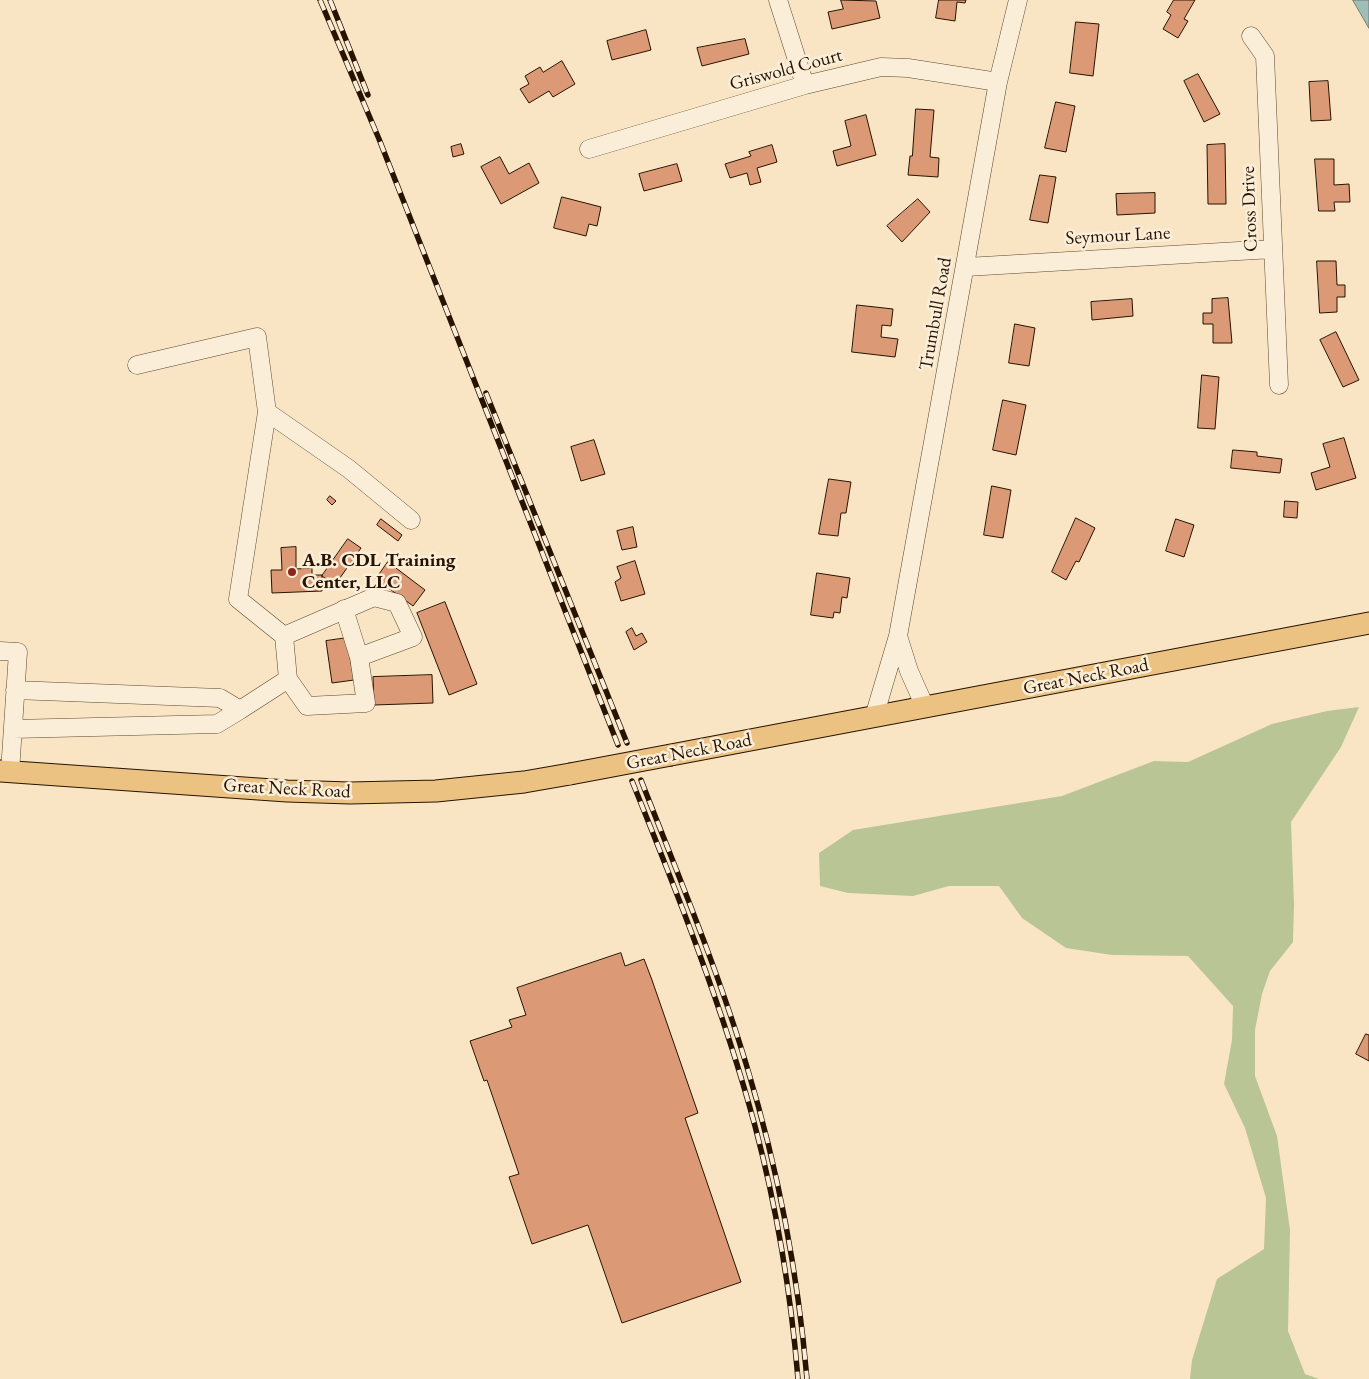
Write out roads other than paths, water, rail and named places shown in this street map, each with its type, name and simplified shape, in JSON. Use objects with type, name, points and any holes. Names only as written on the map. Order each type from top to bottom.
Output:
[{"type":"main road","name":"Great Neck Road","points":[[5,772],[287,791],[350,793],[436,791],[524,782],[1369,623]]},
{"type":"street","points":[[778,0],[805,85]]},
{"type":"street","name":"Trumbull Road","points":[[874,717],[898,636],[998,82],[1018,0]]},
{"type":"street","name":"Cross Drive","points":[[1251,36],[1265,56],[1278,385]]},
{"type":"street","name":"Griswold Court","points":[[589,149],[805,85],[881,67],[908,68],[998,82]]},
{"type":"street","name":"Seymour Lane","points":[[966,267],[1273,248]]},
{"type":"street","points":[[137,365],[257,338],[267,412],[238,599],[284,636],[288,679],[307,706],[366,703],[360,657],[344,609]]},
{"type":"street","points":[[267,412],[350,469],[411,520]]},
{"type":"street","points":[[284,636],[374,596],[396,603],[413,637],[360,657]]},
{"type":"street","name":"Trumbull Road","points":[[898,636],[909,672],[925,707]]},
{"type":"street","points":[[0,651],[18,652],[13,729],[5,772]]},
{"type":"street","points":[[13,729],[218,724],[288,679]]},
{"type":"street","points":[[15,690],[220,698],[240,710]]},
{"type":"water","points":[[1353,0],[1369,0],[1369,28]]},
{"type":"railway","points":[[320,0],[379,139],[618,745]]},
{"type":"railway","points":[[330,0],[368,95]]},
{"type":"railway","points":[[486,393],[627,743]]},
{"type":"railway","points":[[641,780],[736,1031],[758,1105],[777,1183],[792,1261],[807,1379]]},
{"type":"railway","points":[[632,781],[683,909],[714,995],[755,1126],[782,1252],[798,1379]]},
{"type":"place","name":"A.B. CDL Training Center, LLC","points":[[292,572]]}]
